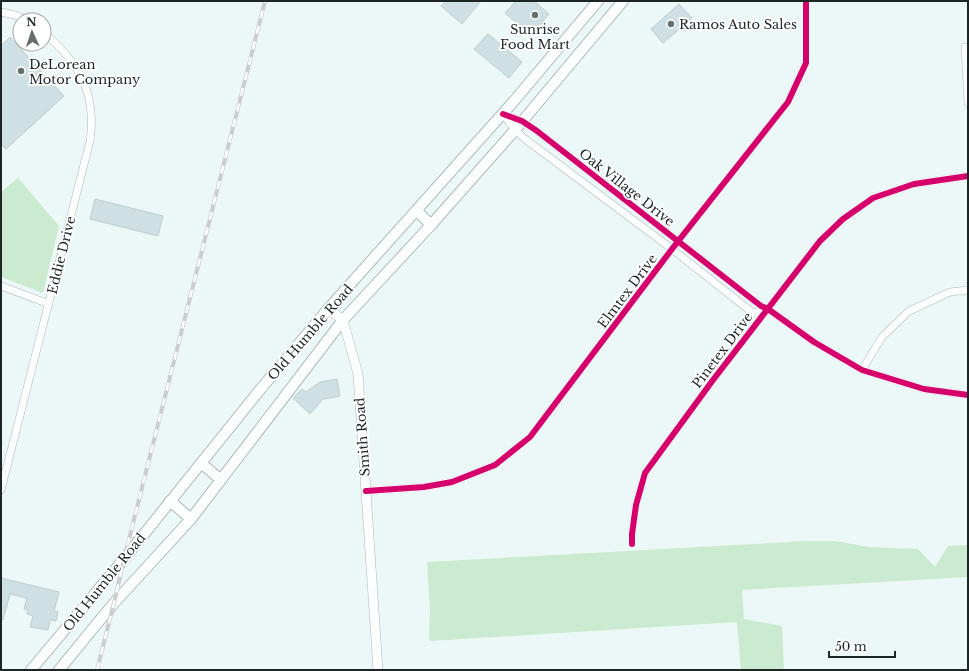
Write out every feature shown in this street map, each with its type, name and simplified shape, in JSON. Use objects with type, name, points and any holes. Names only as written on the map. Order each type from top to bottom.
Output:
[{"type":"main road","name":"Old Humble Road","points":[[31,670],[328,309],[503,114],[598,1]]},
{"type":"main road","name":"Old Humble Road","points":[[59,670],[114,603],[191,519],[344,320],[515,130],[623,1]]},
{"type":"main road","points":[[417,211],[431,225]]},
{"type":"main road","points":[[200,463],[221,480]]},
{"type":"main road","points":[[170,501],[191,519]]},
{"type":"street","name":"Elmtex Drive","points":[[366,491],[424,487],[452,482],[495,465],[530,437],[672,249],[788,102],[806,63],[806,1]]},
{"type":"street","points":[[1,12],[12,14]]},
{"type":"street","name":"Eddie Drive","points":[[1,490],[90,141],[92,127],[92,111],[85,83],[79,72],[61,49],[52,41]]},
{"type":"street","points":[[965,47],[968,103]]},
{"type":"street","name":"Oak Village Drive","points":[[503,114],[522,121],[761,306],[768,309],[814,342],[862,370],[924,389],[968,395]]},
{"type":"street","name":"Oak Village Drive","points":[[503,114],[515,130],[525,139],[672,249],[753,313],[768,309]]},
{"type":"street","name":"Pinetex Drive","points":[[632,544],[636,505],[645,473],[713,380],[820,241],[843,219],[873,198],[914,184],[968,176]]},
{"type":"street","points":[[1,286],[49,304]]},
{"type":"street","points":[[862,370],[882,337],[909,311],[950,292],[968,290]]},
{"type":"street","points":[[328,309],[344,320]]},
{"type":"street","name":"Smith Road","points":[[344,320],[358,374],[378,670]]},
{"type":"green space","points":[[18,178],[59,226],[43,293],[1,277],[1,192]]},
{"type":"green space","points":[[807,541],[835,541],[868,547],[918,549],[935,567],[948,546],[968,545],[968,577],[742,590],[744,619],[782,626],[784,670],[741,670],[737,622],[429,641],[430,609],[427,562]]},
{"type":"building","points":[[446,1],[481,1],[462,24],[441,6]]},
{"type":"building","points":[[516,1],[534,1],[549,14],[531,35],[505,13]]},
{"type":"building","name":"Ramos Auto Sales","points":[[679,4],[692,18],[663,43],[651,29]]},
{"type":"building","points":[[488,34],[522,62],[509,78],[474,49]]},
{"type":"building","name":"DeLorean Motor Company","points":[[10,37],[12,39],[12,52],[24,52],[64,96],[6,149],[1,144],[1,46]]},
{"type":"building","points":[[95,199],[163,216],[158,236],[90,219]]},
{"type":"building","points":[[337,379],[340,396],[323,399],[310,414],[293,398],[302,389],[306,392],[320,382]]},
{"type":"building","points":[[1,578],[59,592],[54,611],[58,612],[56,621],[50,620],[48,630],[30,627],[33,616],[27,614],[28,610],[24,609],[27,598],[10,594],[3,620],[1,619]]},
{"type":"railway","points":[[97,670],[265,1]]},
{"type":"cycle path","points":[[366,491],[424,487],[452,482],[495,465],[530,437],[672,249],[788,102],[806,63],[806,1]]},
{"type":"cycle path","points":[[503,114],[522,121],[537,131],[761,306],[768,309],[814,342],[862,370],[924,389],[968,395]]},
{"type":"cycle path","points":[[632,544],[636,505],[645,473],[713,380],[820,241],[843,219],[873,198],[914,184],[968,176]]},
{"type":"place","name":"Sunrise Food Mart","points":[[535,15]]},
{"type":"place","name":"Ramos Auto Sales","points":[[671,24]]},
{"type":"place","name":"DeLorean Motor Company","points":[[21,71]]}]
